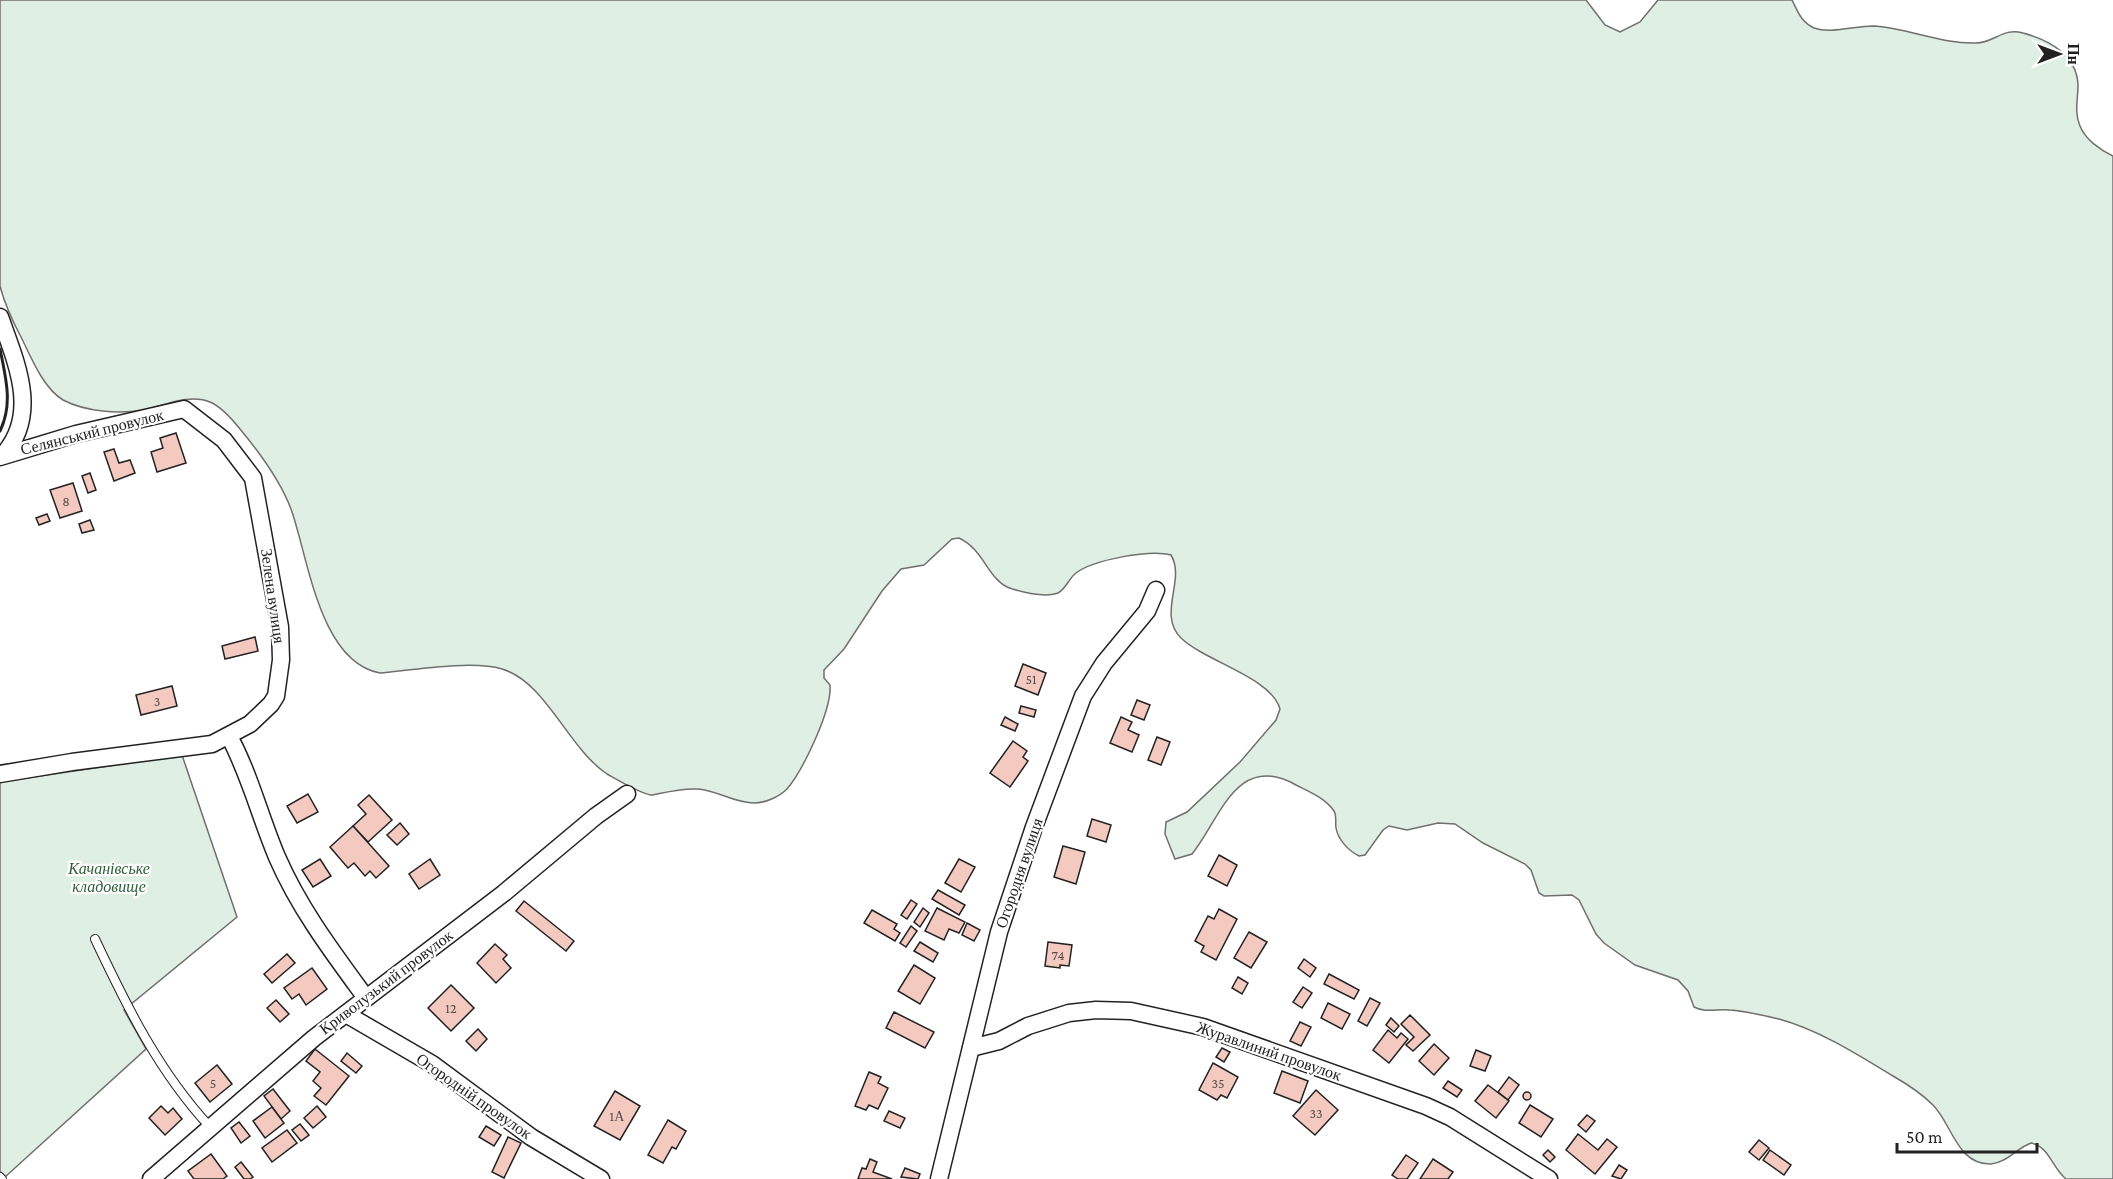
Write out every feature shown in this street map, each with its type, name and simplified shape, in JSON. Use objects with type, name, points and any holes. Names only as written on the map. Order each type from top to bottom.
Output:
[{"type":"street","points":[[0,317],[17,367],[24,404],[20,431],[15,442],[2,456]]},
{"type":"street","name":"Селянський провулок","points":[[2,456],[134,419],[184,409]]},
{"type":"street","name":"Зелена вулиця","points":[[0,774],[72,762],[200,747],[229,736],[257,719],[276,696],[281,660],[279,619],[252,478],[224,440],[184,409]]},
{"type":"street","name":"Огородня вулиця","points":[[939,1179],[999,932],[1078,708],[1094,676],[1147,611],[1156,591]]},
{"type":"street","points":[[229,736],[246,770],[278,859],[301,904],[366,998]]},
{"type":"street","name":"Криволузький провулок","points":[[151,1179],[253,1088],[504,893],[596,816],[627,794]]},
{"type":"street","name":"Журавлиний провулок","points":[[972,1048],[999,1041],[1038,1022],[1069,1013],[1096,1010],[1157,1016],[1227,1035],[1426,1106],[1450,1117],[1549,1179]]},
{"type":"street","name":"Огородній провулок","points":[[346,1014],[432,1064],[531,1137],[601,1179]]},
{"type":"lane","points":[[95,939],[135,1020],[165,1073],[210,1127]]},
{"type":"green space","points":[[0,0],[1586,0],[1605,25],[1620,32],[1640,22],[1658,0],[1792,0],[1803,20],[1810,26],[1821,30],[1886,27],[1963,43],[1988,41],[2010,32],[2016,32],[2033,36],[2052,45],[2060,50],[2073,65],[2078,85],[2077,116],[2082,131],[2094,144],[2113,156],[2113,1179],[2066,1179],[2042,1148],[2031,1143],[1996,1163],[1980,1163],[1970,1158],[1956,1142],[1940,1113],[1909,1086],[1838,1043],[1809,1029],[1748,1012],[1694,1007],[1688,991],[1678,980],[1635,965],[1604,943],[1596,934],[1579,900],[1572,895],[1544,896],[1539,893],[1531,870],[1525,864],[1483,843],[1455,824],[1438,823],[1407,830],[1389,826],[1383,830],[1365,855],[1359,856],[1342,841],[1336,828],[1335,813],[1326,802],[1296,785],[1275,777],[1258,777],[1244,783],[1232,794],[1192,854],[1175,859],[1165,834],[1166,822],[1187,812],[1240,762],[1276,720],[1280,709],[1274,698],[1264,688],[1192,647],[1174,629],[1171,608],[1176,575],[1171,555],[1150,553],[1095,564],[1076,573],[1058,593],[1046,595],[1018,591],[1000,583],[974,549],[959,538],[952,539],[924,565],[901,569],[882,591],[844,649],[824,670],[824,678],[830,685],[826,709],[815,739],[794,780],[780,795],[758,803],[739,801],[697,789],[674,790],[649,795],[630,787],[593,763],[531,687],[518,676],[502,669],[475,665],[380,673],[359,665],[343,649],[330,629],[319,605],[291,509],[281,488],[262,457],[219,407],[210,402],[194,399],[134,411],[113,412],[82,407],[56,395],[33,363],[9,312],[0,286]]},
{"type":"green space","name":"Качанівське кладовище","points":[[182,755],[237,917],[124,1010],[146,1049],[5,1177],[0,1171],[0,782]]},
{"type":"building","points":[[176,433],[186,463],[157,472],[151,452],[163,448],[160,438]]},
{"type":"building","points":[[114,449],[119,463],[130,460],[135,473],[114,481],[104,452]]},
{"type":"building","points":[[90,473],[96,490],[88,493],[82,476]]},
{"type":"building","points":[[73,483],[82,511],[60,518],[50,490]]},
{"type":"building","points":[[47,514],[50,521],[39,525],[36,518]]},
{"type":"building","points":[[90,520],[94,530],[82,533],[79,524]]},
{"type":"building","points":[[255,637],[258,651],[225,659],[222,646]]},
{"type":"building","points":[[1023,664],[1046,673],[1038,695],[1015,686]]},
{"type":"building","points":[[172,686],[177,706],[141,715],[136,695]]},
{"type":"building","points":[[1137,700],[1150,705],[1144,720],[1131,715]]},
{"type":"building","points":[[1021,706],[1036,710],[1034,717],[1019,713]]},
{"type":"building","points":[[1005,717],[1018,724],[1015,731],[1001,725]]},
{"type":"building","points":[[1121,717],[1132,722],[1128,730],[1139,735],[1132,752],[1110,743]]},
{"type":"building","points":[[1157,737],[1170,742],[1161,765],[1148,760]]},
{"type":"building","points":[[1013,741],[1027,751],[1023,757],[1028,761],[1010,787],[990,773]]},
{"type":"building","points":[[308,794],[318,812],[297,823],[287,806]]},
{"type":"building","points":[[369,795],[392,820],[368,842],[353,826],[366,814],[358,805]]},
{"type":"building","points":[[1092,819],[1111,825],[1106,842],[1087,836]]},
{"type":"building","points":[[400,823],[409,834],[397,845],[387,835]]},
{"type":"building","points":[[353,826],[389,866],[376,878],[370,871],[365,876],[354,863],[348,868],[330,847]]},
{"type":"building","points":[[1063,846],[1085,852],[1076,884],[1054,877]]},
{"type":"building","points":[[1219,855],[1237,865],[1227,886],[1208,876]]},
{"type":"building","points":[[320,859],[331,876],[313,887],[302,870]]},
{"type":"building","points":[[430,859],[440,875],[419,889],[409,874]]},
{"type":"building","points":[[959,859],[975,867],[961,892],[945,883]]},
{"type":"building","points":[[938,890],[965,905],[959,915],[932,899]]},
{"type":"building","points":[[911,900],[917,904],[907,919],[901,915]]},
{"type":"building","points":[[524,901],[574,941],[566,951],[516,911]]},
{"type":"building","points":[[923,908],[929,913],[920,927],[914,922]]},
{"type":"building","points":[[937,908],[965,922],[959,933],[949,929],[944,940],[925,931]]},
{"type":"building","points":[[1219,909],[1237,919],[1216,960],[1201,952],[1204,946],[1195,941],[1208,916],[1214,919]]},
{"type":"building","points":[[872,910],[897,924],[894,929],[900,933],[895,941],[864,923]]},
{"type":"building","points":[[967,923],[980,930],[974,941],[962,935]]},
{"type":"building","points":[[911,926],[917,931],[906,947],[900,943]]},
{"type":"building","points":[[1249,932],[1267,942],[1251,968],[1234,958]]},
{"type":"building","points":[[920,942],[938,953],[933,962],[914,951]]},
{"type":"building","points":[[1048,942],[1072,945],[1069,966],[1060,965],[1060,968],[1045,966]]},
{"type":"building","points":[[495,944],[507,955],[503,959],[511,968],[496,983],[477,963]]},
{"type":"building","points":[[287,954],[295,963],[272,983],[264,974]]},
{"type":"building","points":[[1304,959],[1316,968],[1310,977],[1298,968]]},
{"type":"building","points":[[914,965],[935,978],[920,1004],[898,991]]},
{"type":"building","points":[[312,968],[327,989],[306,1005],[299,994],[292,999],[284,988]]},
{"type":"building","points":[[1329,974],[1359,990],[1354,999],[1324,984]]},
{"type":"building","points":[[1238,977],[1248,983],[1242,994],[1232,988]]},
{"type":"building","points":[[451,985],[474,1008],[451,1031],[428,1008]]},
{"type":"building","points":[[1303,987],[1312,993],[1302,1008],[1293,1002]]},
{"type":"building","points":[[1370,998],[1380,1003],[1367,1026],[1358,1021]]},
{"type":"building","points":[[276,1000],[289,1014],[280,1022],[267,1008]]},
{"type":"building","points":[[1328,1003],[1350,1014],[1342,1029],[1321,1018]]},
{"type":"building","points":[[894,1012],[934,1032],[925,1048],[886,1028]]},
{"type":"building","points":[[1410,1015],[1430,1035],[1413,1051],[1406,1045],[1414,1037],[1401,1024]]},
{"type":"building","points":[[1391,1018],[1399,1026],[1394,1032],[1386,1025]]},
{"type":"building","points":[[1300,1022],[1311,1027],[1301,1046],[1290,1041]]},
{"type":"building","points":[[478,1029],[487,1039],[476,1051],[466,1041]]},
{"type":"building","points":[[1388,1030],[1397,1038],[1401,1033],[1408,1039],[1389,1063],[1373,1050]]},
{"type":"building","points":[[1434,1044],[1449,1058],[1434,1075],[1419,1061]]},
{"type":"building","points":[[1222,1048],[1230,1052],[1224,1062],[1216,1057]]},
{"type":"building","points":[[315,1049],[349,1076],[326,1105],[314,1096],[321,1088],[313,1081],[320,1072],[306,1061]]},
{"type":"building","points":[[1476,1050],[1491,1056],[1485,1071],[1470,1066]]},
{"type":"building","points":[[347,1053],[362,1066],[356,1073],[341,1061]]},
{"type":"building","points":[[1213,1063],[1238,1077],[1227,1098],[1221,1095],[1217,1100],[1199,1090]]},
{"type":"building","points":[[217,1065],[232,1084],[210,1102],[195,1083]]},
{"type":"building","points":[[1282,1071],[1308,1081],[1300,1103],[1274,1093]]},
{"type":"building","points":[[869,1072],[881,1077],[878,1083],[888,1088],[878,1109],[869,1105],[866,1110],[855,1106]]},
{"type":"building","points":[[1509,1077],[1519,1085],[1508,1100],[1498,1092]]},
{"type":"building","points":[[1448,1081],[1462,1090],[1457,1097],[1443,1088]]},
{"type":"building","points":[[1488,1085],[1509,1101],[1496,1118],[1475,1101]]},
{"type":"building","points":[[273,1089],[290,1111],[281,1119],[264,1096]]},
{"type":"building","points":[[1316,1090],[1338,1110],[1315,1135],[1293,1116]]},
{"type":"building","points":[[615,1091],[640,1106],[620,1140],[594,1126]]},
{"type":"building","points":[[1527,1092],[1531,1096],[1527,1100],[1523,1096]]},
{"type":"building","points":[[1530,1105],[1553,1119],[1541,1137],[1519,1123]]},
{"type":"building","points":[[161,1106],[168,1113],[173,1108],[182,1119],[165,1135],[149,1118]]},
{"type":"building","points":[[317,1106],[326,1117],[313,1128],[304,1118]]},
{"type":"building","points":[[272,1107],[284,1123],[265,1138],[253,1121]]},
{"type":"building","points":[[889,1111],[905,1118],[900,1128],[884,1121]]},
{"type":"building","points":[[1587,1115],[1595,1121],[1586,1132],[1578,1125]]},
{"type":"building","points":[[668,1120],[686,1131],[676,1149],[672,1147],[663,1163],[648,1155]]},
{"type":"building","points":[[239,1122],[250,1136],[241,1143],[231,1128]]},
{"type":"building","points":[[300,1124],[309,1135],[301,1141],[292,1130]]},
{"type":"building","points":[[486,1126],[501,1135],[494,1146],[479,1137]]},
{"type":"building","points":[[287,1130],[297,1143],[272,1162],[262,1148]]},
{"type":"building","points":[[1578,1134],[1598,1150],[1607,1139],[1617,1147],[1595,1174],[1566,1150]]},
{"type":"building","points":[[508,1137],[521,1143],[504,1178],[492,1172]]},
{"type":"building","points":[[1759,1140],[1769,1148],[1759,1160],[1749,1152]]},
{"type":"building","points":[[1548,1150],[1555,1157],[1550,1162],[1543,1155]]},
{"type":"building","points":[[1770,1150],[1791,1165],[1784,1175],[1763,1160]]},
{"type":"building","points":[[211,1154],[227,1176],[223,1179],[194,1179],[188,1171]]},
{"type":"building","points":[[1406,1155],[1418,1163],[1407,1179],[1398,1179],[1392,1175]]},
{"type":"building","points":[[870,1159],[877,1162],[873,1172],[892,1179],[858,1179],[862,1168],[866,1169]]},
{"type":"building","points":[[1433,1159],[1453,1172],[1448,1179],[1420,1179]]},
{"type":"building","points":[[241,1162],[253,1177],[250,1179],[244,1179],[235,1167]]},
{"type":"building","points":[[1619,1165],[1627,1170],[1621,1179],[1612,1176]]},
{"type":"building","points":[[905,1168],[920,1174],[918,1179],[901,1177]]},
{"type":"wall","points":[[0,349],[7,401],[0,431]]}]
